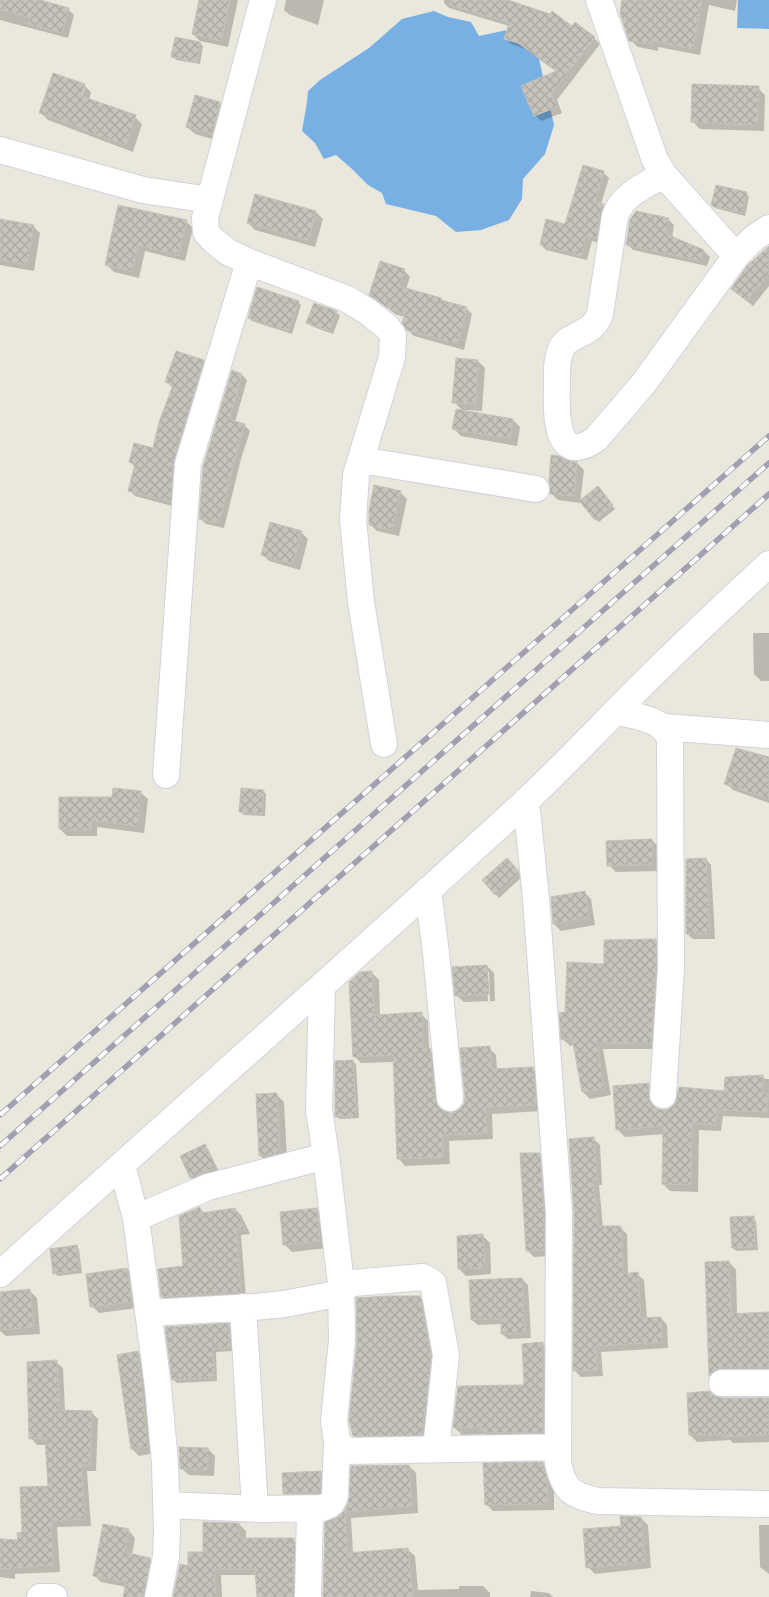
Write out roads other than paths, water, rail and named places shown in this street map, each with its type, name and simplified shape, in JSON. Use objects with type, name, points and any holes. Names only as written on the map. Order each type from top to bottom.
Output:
[{"type":"street","points":[[263,0],[205,218],[206,232],[228,252],[249,262],[347,299],[367,311],[387,327],[393,335],[392,357],[355,482],[353,520],[361,602],[384,744]]},
{"type":"street","points":[[599,0],[655,160],[664,175],[736,256]]},
{"type":"street","points":[[0,150],[143,190],[210,200]]},
{"type":"street","points":[[664,175],[641,187],[618,207],[597,323],[563,346],[560,351],[556,404],[558,430],[563,440],[571,445],[579,447],[587,445],[596,439],[644,384],[736,256],[754,238],[769,228]]},
{"type":"street","points":[[166,775],[188,464],[249,262]]},
{"type":"street","points":[[361,460],[536,488]]},
{"type":"street","points":[[0,1274],[526,801],[720,609],[769,564]]},
{"type":"street","points":[[616,711],[655,722],[664,727],[769,735]]},
{"type":"street","points":[[663,1095],[672,938],[670,740],[664,727]]},
{"type":"street","points":[[526,801],[536,898],[559,1213],[558,1462],[562,1480],[571,1491],[598,1502],[769,1504]]},
{"type":"street","points":[[428,890],[450,1098]]},
{"type":"street","points":[[166,1504],[310,1510],[331,1504],[335,1496],[336,1440],[334,1421],[342,1340],[342,1289],[319,1110],[322,986]]},
{"type":"street","points":[[136,1218],[208,1187],[326,1156]]},
{"type":"street","points":[[122,1166],[136,1218],[158,1387],[165,1463],[166,1556],[158,1597]]},
{"type":"street","points":[[148,1313],[284,1304],[342,1289],[423,1277],[433,1283],[446,1355],[436,1449]]},
{"type":"street","points":[[243,1307],[255,1509]]},
{"type":"street","points":[[722,1383],[769,1383]]},
{"type":"street","points":[[336,1440],[346,1451],[558,1447]]},
{"type":"street","points":[[308,1597],[310,1510]]},
{"type":"street","points":[[40,1597],[54,1597]]},
{"type":"water","points":[[738,0],[769,0],[769,29],[737,28]]},
{"type":"water","points":[[434,11],[448,17],[471,22],[479,36],[507,30],[539,59],[554,125],[545,154],[523,179],[522,199],[509,220],[481,230],[456,232],[436,216],[386,204],[382,193],[368,185],[336,155],[324,159],[315,143],[302,131],[308,91],[320,80],[369,48],[402,19]]},
{"type":"railway","points":[[0,1115],[769,436]]},
{"type":"railway","points":[[0,1146],[769,463]]},
{"type":"railway","points":[[0,1179],[769,494]]}]
